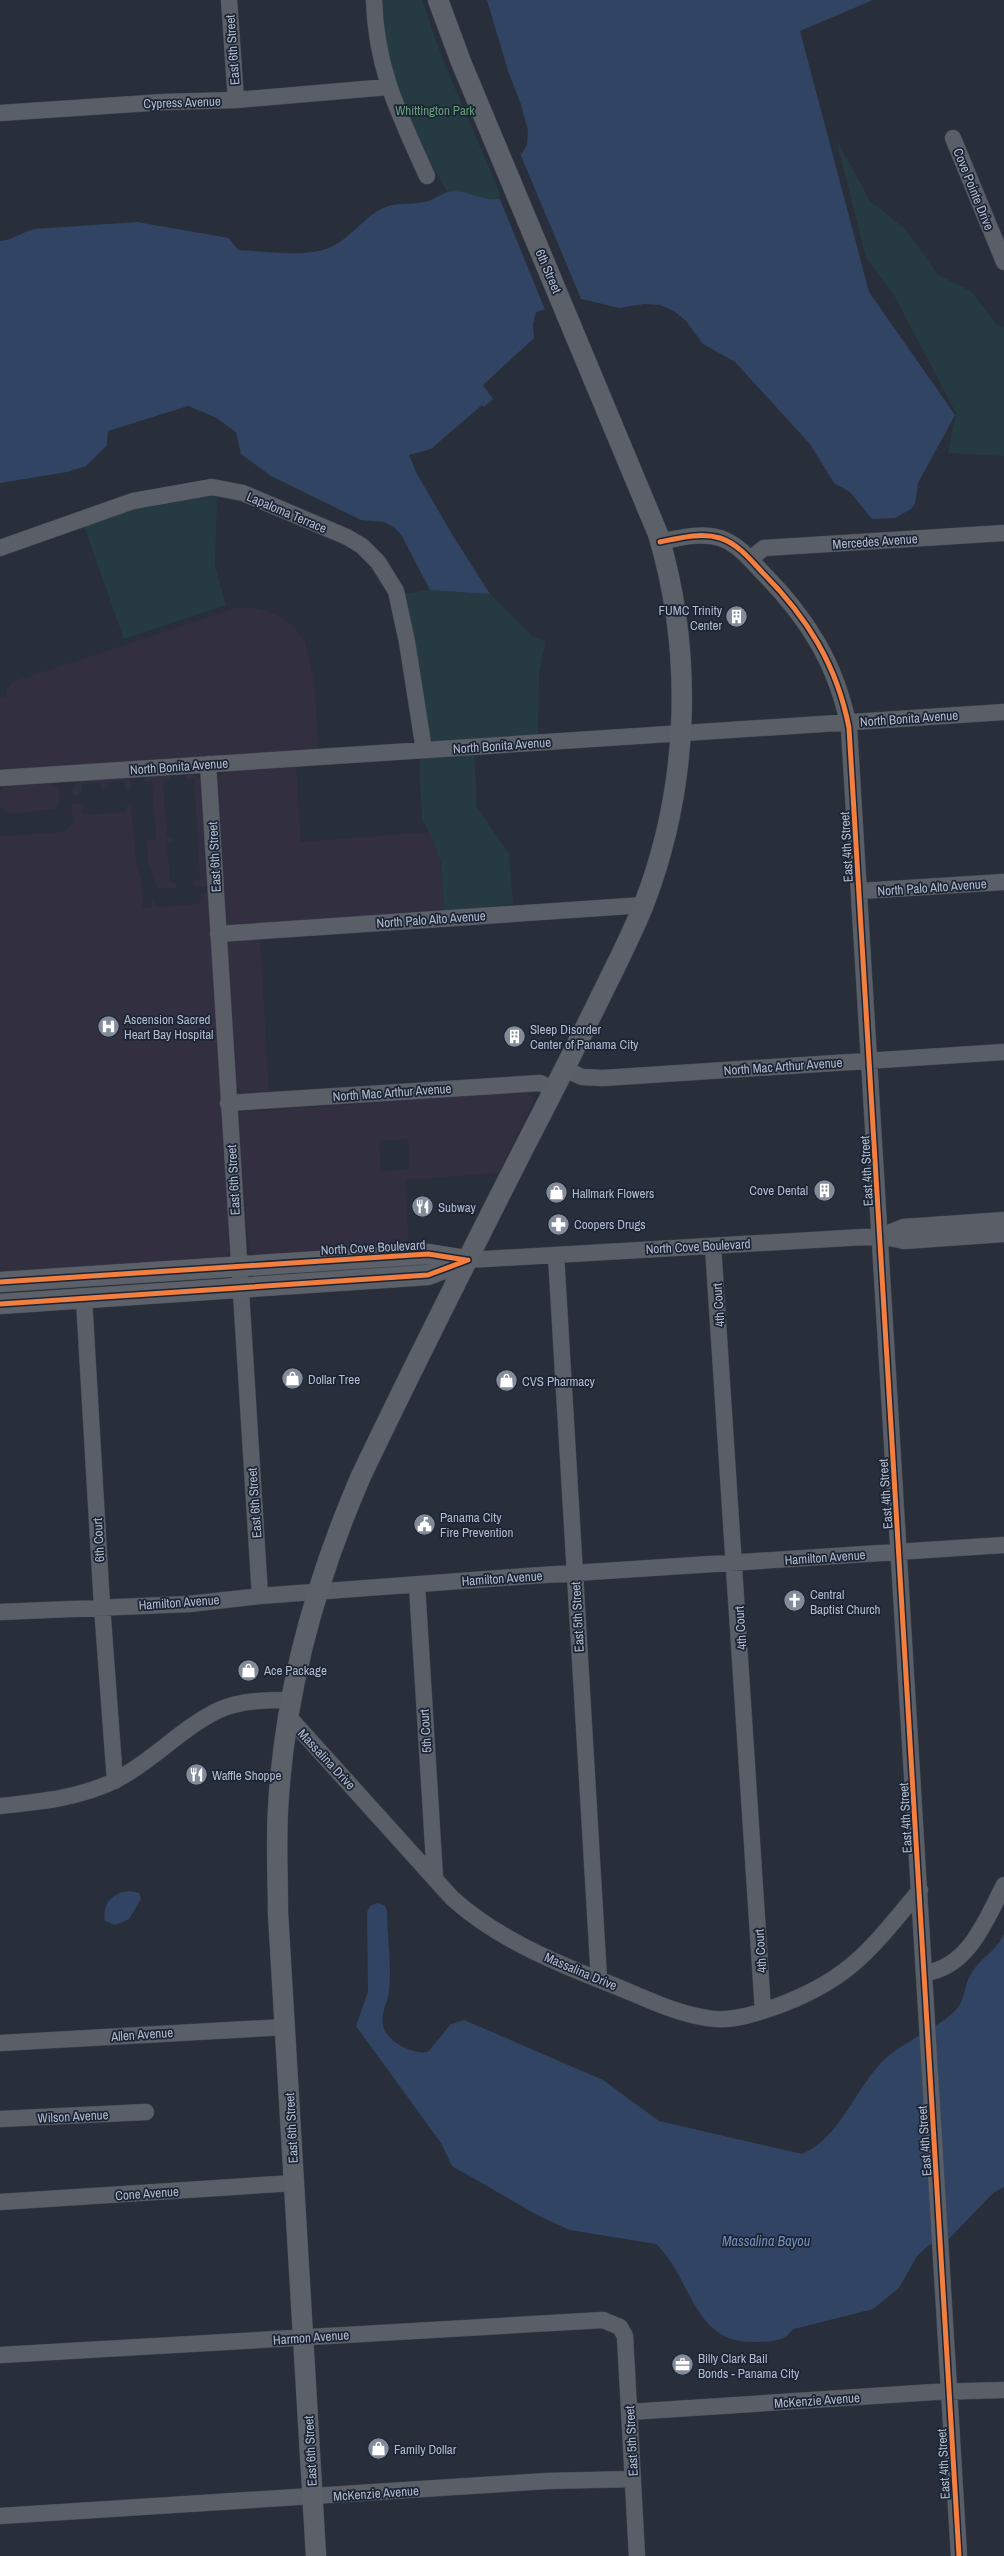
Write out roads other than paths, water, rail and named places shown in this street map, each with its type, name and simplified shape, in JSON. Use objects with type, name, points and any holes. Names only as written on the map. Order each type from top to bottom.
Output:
[{"type":"main road","name":"6th Street","points":[[438,0],[461,62],[574,330],[660,542],[672,597],[680,648],[681,734],[670,819],[644,904],[554,1089]]},
{"type":"main road","name":"East 6th Street","points":[[316,2556],[278,1913],[277,1837],[279,1791],[290,1708],[317,1592],[335,1539],[361,1476],[554,1089]]},
{"type":"main road","name":"North Cove Boulevard","points":[[0,1282],[428,1254],[468,1260]]},
{"type":"main road","name":"North Cove Boulevard","points":[[0,1304],[428,1275],[468,1260]]},
{"type":"street","name":"East 6th Street","points":[[229,0],[236,100]]},
{"type":"street","points":[[374,0],[377,42],[388,87],[427,176]]},
{"type":"street","name":"Cypress Avenue","points":[[0,113],[164,102],[236,100],[388,87]]},
{"type":"street","name":"Cove Pointe Drive","points":[[953,138],[1004,262]]},
{"type":"street","name":"Lapaloma Terrace","points":[[0,548],[133,502],[212,487],[243,493],[347,537],[362,546],[378,562],[396,592],[407,642],[424,750]]},
{"type":"street","name":"Mercedes Avenue","points":[[750,559],[764,548],[1004,533]]},
{"type":"street","name":"East 4th Street","points":[[660,542],[691,536],[715,537],[732,544],[750,559],[792,604],[816,638],[835,676],[848,722],[860,891],[959,2556]]},
{"type":"street","name":"North Bonita Avenue","points":[[0,778],[1004,712]]},
{"type":"street","name":"East 6th Street","points":[[208,764],[238,1267],[260,1596]]},
{"type":"street","name":"North Palo Alto Avenue","points":[[860,891],[1004,882]]},
{"type":"street","name":"North Palo Alto Avenue","points":[[218,934],[644,904]]},
{"type":"street","name":"North Mac Arthur Avenue","points":[[564,1069],[583,1078],[603,1078],[1004,1052]]},
{"type":"street","name":"North Mac Arthur Avenue","points":[[228,1103],[540,1083],[554,1089]]},
{"type":"street","name":"North Cove Boulevard","points":[[880,1236],[904,1227],[1004,1220]]},
{"type":"street","name":"North Cove Boulevard","points":[[468,1260],[880,1236],[904,1241],[1004,1234]]},
{"type":"street","name":"4th Court","points":[[713,1246],[736,1563],[763,2011]]},
{"type":"street","name":"East 5th Street","points":[[556,1255],[598,1980]]},
{"type":"street","name":"6th Court","points":[[84,1299],[102,1606],[115,1781]]},
{"type":"street","name":"Hamilton Avenue","points":[[0,1612],[102,1606],[189,1604],[260,1596],[574,1573],[1004,1545]]},
{"type":"street","name":"5th Court","points":[[416,1585],[434,1878]]},
{"type":"street","points":[[0,1806],[47,1801],[115,1781],[150,1760],[195,1725],[220,1710],[250,1702],[290,1708]]},
{"type":"street","name":"Massalina Drive","points":[[290,1708],[434,1878],[465,1909],[506,1937],[598,1980],[706,2018],[734,2018],[763,2011],[810,1993],[849,1969],[873,1947],[920,1890]]},
{"type":"street","points":[[925,1973],[944,1968],[968,1949],[981,1931],[1004,1886]]},
{"type":"street","name":"Allen Avenue","points":[[0,2044],[285,2027]]},
{"type":"street","name":"Wilson Avenue","points":[[0,2119],[146,2112]]},
{"type":"street","name":"Cone Avenue","points":[[0,2202],[294,2183]]},
{"type":"street","name":"Harmon Avenue","points":[[0,2355],[603,2320],[620,2327]]},
{"type":"street","name":"East 5th Street","points":[[620,2327],[625,2336],[637,2556]]},
{"type":"street","name":"McKenzie Avenue","points":[[630,2412],[1004,2390]]},
{"type":"street","name":"McKenzie Avenue","points":[[0,2516],[547,2481],[633,2479]]},
{"type":"water","points":[[487,0],[873,0],[800,31],[869,292],[955,415],[918,483],[915,504],[911,509],[895,518],[872,519],[850,492],[834,483],[810,444],[735,362],[703,344],[686,321],[674,311],[660,305],[644,304],[619,308],[582,299],[536,312],[533,324],[534,338],[483,385],[493,399],[484,407],[482,405],[431,449],[409,455],[417,474],[453,536],[490,594],[430,590],[402,536],[394,527],[384,522],[361,520],[271,476],[241,454],[236,432],[215,417],[188,406],[108,431],[107,445],[86,466],[67,472],[0,483],[0,241],[35,229],[137,222],[229,238],[238,250],[303,253],[332,247],[347,237],[368,218],[388,206],[425,202],[445,193],[455,191],[488,199],[502,198],[525,141],[521,105],[509,74]]},
{"type":"water","points":[[129,1891],[139,1893],[141,1899],[129,1919],[115,1925],[105,1921],[105,1909],[110,1900],[118,1894]]},
{"type":"water","name":"Massalina Bayou","points":[[378,1903],[385,1906],[387,1911],[390,1961],[389,1991],[383,2013],[384,2029],[391,2039],[403,2047],[416,2052],[428,2052],[451,2024],[464,2020],[603,2080],[659,2121],[802,2154],[815,2147],[836,2127],[870,2076],[887,2057],[937,2025],[956,2010],[961,2002],[967,1983],[974,1969],[997,1946],[1004,1934],[1004,2187],[993,2193],[947,2241],[935,2242],[917,2256],[899,2288],[873,2309],[794,2329],[782,2339],[774,2341],[755,2342],[734,2340],[718,2332],[705,2321],[668,2258],[656,2244],[570,2230],[539,2216],[452,2166],[441,2143],[356,2026],[368,1992],[367,1912],[370,1906]]},
{"type":"place","name":"FUMC Trinity Center","points":[[737,617]]},
{"type":"place","name":"Ascension Sacred Heart Bay Hospital","points":[[108,1026]]},
{"type":"place","name":"Sleep Disorder Center of Panama City","points":[[515,1036]]},
{"type":"place","name":"Cove Dental","points":[[824,1190]]},
{"type":"place","name":"Hallmark Flowers","points":[[556,1193]]},
{"type":"place","name":"Subway","points":[[422,1207]]},
{"type":"place","name":"Coopers Drugs","points":[[558,1224]]},
{"type":"place","name":"Dollar Tree","points":[[293,1379]]},
{"type":"place","name":"CVS Pharmacy","points":[[507,1381]]},
{"type":"place","name":"Panama City Fire Prevention","points":[[425,1524]]},
{"type":"place","name":"Central Baptist Church","points":[[795,1601]]},
{"type":"place","name":"Ace Package","points":[[248,1670]]},
{"type":"place","name":"Waffle Shoppe","points":[[196,1775]]},
{"type":"place","name":"Billy Clark Bail Bonds - Panama City","points":[[682,2365]]},
{"type":"place","name":"Family Dollar","points":[[378,2449]]},
{"type":"park label","name":"Whittington Park","points":[[435,110]]}]
